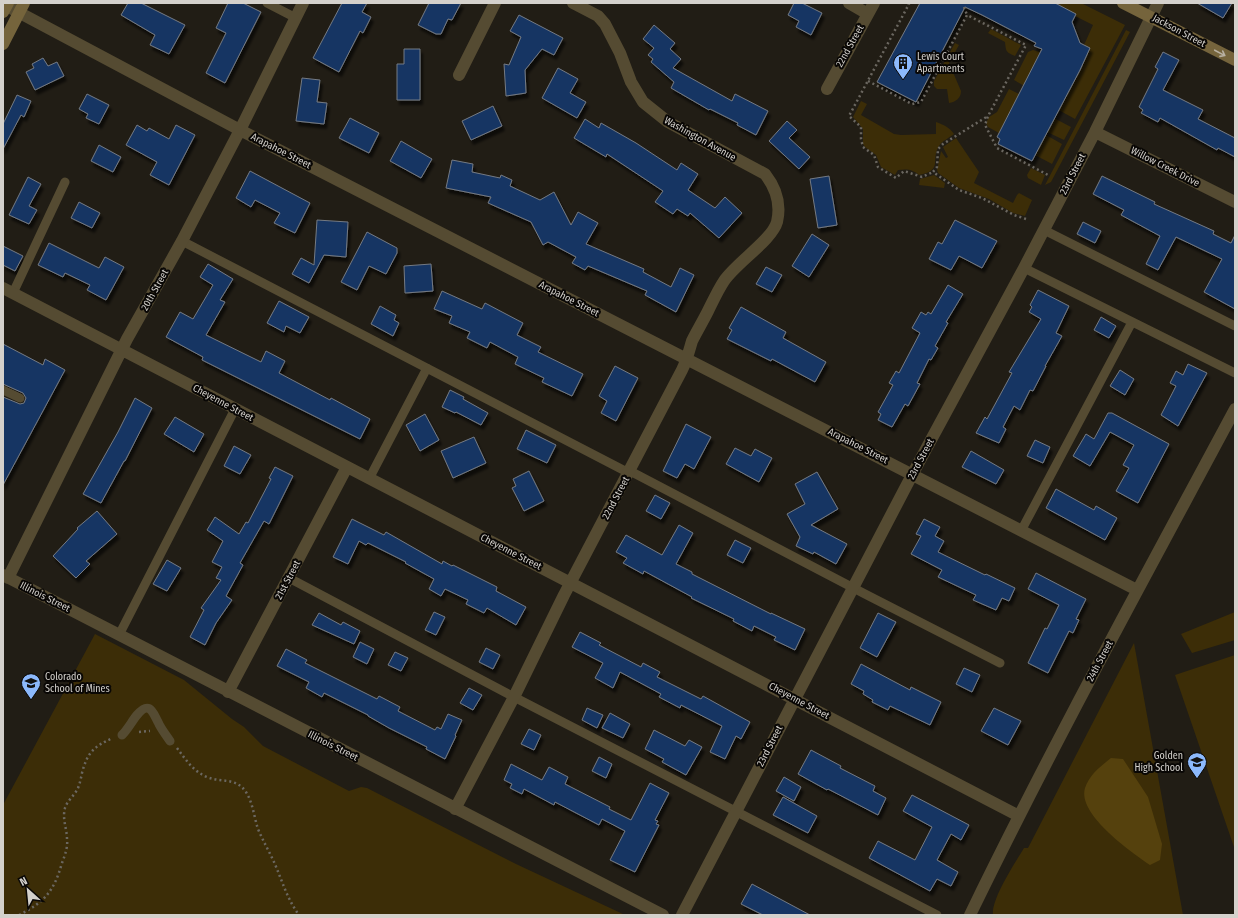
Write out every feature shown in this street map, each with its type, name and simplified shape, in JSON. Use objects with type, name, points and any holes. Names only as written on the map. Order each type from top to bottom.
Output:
[{"type":"main road","name":"Jackson Street","points":[[1123,3],[1235,60]]},
{"type":"main road","points":[[3,44],[22,8]]},
{"type":"street","name":"20th Street","points":[[5,577],[122,350],[182,241],[240,130],[303,3]]},
{"type":"street","points":[[459,75],[495,3]]},
{"type":"street","name":"Washington Avenue","points":[[573,3],[598,16],[605,24],[620,53],[631,82],[644,102],[668,122],[765,174],[772,183],[777,194]]},
{"type":"street","points":[[849,3],[871,8]]},
{"type":"street","name":"23rd Street","points":[[682,915],[912,475],[1044,230],[1095,132],[1158,3]]},
{"type":"street","name":"Arapahoe Street","points":[[5,6],[22,8],[240,130],[1137,590]]},
{"type":"street","name":"22nd Street","points":[[827,89],[871,8]]},
{"type":"street","name":"Willow Creek Drive","points":[[1095,132],[1235,202]]},
{"type":"street","name":"22nd Street","points":[[455,809],[687,360],[692,342],[724,281],[736,265],[770,236],[776,224],[778,212],[777,194]]},
{"type":"street","name":"Cheyenne Street","points":[[8,291],[369,479],[571,582],[1019,816]]},
{"type":"street","name":"24th Street","points":[[970,915],[1013,826],[1137,590],[1235,409]]},
{"type":"street","name":"21st Street","points":[[228,692],[347,467]]},
{"type":"street","name":"Illinois Street","points":[[5,577],[663,915]]},
{"type":"lane","points":[[267,3],[296,18]]},
{"type":"lane","points":[[8,291],[65,182]]},
{"type":"lane","points":[[1044,230],[1235,326]]},
{"type":"lane","points":[[182,241],[1000,663]]},
{"type":"lane","points":[[1024,268],[1235,373]]},
{"type":"lane","points":[[1021,531],[1132,322]]},
{"type":"lane","points":[[369,479],[427,368]]},
{"type":"lane","points":[[3,390],[20,398]]},
{"type":"lane","points":[[119,635],[235,409]]},
{"type":"lane","points":[[289,578],[514,697],[937,915]]},
{"type":"lane","points":[[122,735],[137,715],[146,709],[151,709],[170,741]]},
{"type":"path","points":[[908,3],[909,4],[849,116],[861,128],[863,147],[874,155],[878,167],[896,178],[904,171],[922,178],[933,172],[937,166],[938,149],[943,144],[988,116]]},
{"type":"path","points":[[964,7],[967,15],[1026,45],[988,116],[985,125],[997,148],[1048,175]]},
{"type":"path","points":[[868,81],[912,104],[921,102],[967,15]]},
{"type":"path","points":[[933,172],[958,190],[982,198],[1014,215],[1026,219]]},
{"type":"path","points":[[19,915],[34,908],[44,899],[52,888],[57,877],[66,853],[67,839],[64,820],[65,807],[79,787],[85,762],[91,752],[99,744],[122,735],[149,731],[159,733],[170,741],[190,766],[200,774],[209,778],[230,781],[237,784],[245,791],[250,800],[258,829],[290,899],[299,915]]},
{"type":"shaded area","points":[[1055,3],[1081,3],[1125,25],[1075,119],[1055,108],[1090,48],[1084,45],[1093,25],[1075,16],[1076,14]]},
{"type":"shaded area","points":[[991,29],[1021,45],[1015,56],[1007,51],[1005,42],[988,33]]},
{"type":"shaded area","points":[[1126,30],[1130,32],[1051,182],[1045,185]]},
{"type":"shaded area","points":[[955,43],[959,45],[949,63],[961,93],[958,99],[949,103],[947,89],[937,89],[934,86],[934,81]]},
{"type":"shaded area","points":[[1033,50],[1040,52],[1034,65],[1038,67],[1028,88],[1014,80],[1028,52]]},
{"type":"shaded area","points":[[1009,89],[1019,94],[999,133],[988,127],[986,123],[989,117],[997,112]]},
{"type":"shaded area","points":[[861,101],[867,104],[861,115],[894,134],[936,134],[936,122],[944,125],[954,134],[940,144],[934,167],[927,173],[919,175],[909,170],[898,170],[895,175],[881,167],[876,155],[863,144],[863,129],[853,117]]},
{"type":"shaded area","points":[[1050,116],[1071,127],[1064,140],[1047,132]]},
{"type":"shaded area","points":[[1046,135],[1062,144],[1052,164],[1035,155],[1043,140],[1039,138]]},
{"type":"shaded area","points":[[956,138],[979,172],[974,183],[1013,203],[1019,193],[1032,200],[1025,216],[1013,213],[989,199],[959,188],[938,173],[937,170],[941,151],[946,158],[948,157],[943,147]]},
{"type":"shaded area","points":[[1031,168],[1045,175],[1041,185],[1028,178],[1027,175]]},
{"type":"shaded area","points":[[934,175],[945,183],[944,188],[919,185],[920,179]]},
{"type":"shaded area","points":[[1235,612],[1235,640],[1192,653],[1181,634]]},
{"type":"shaded area","points":[[95,634],[184,680],[244,727],[263,746],[349,791],[361,787],[367,788],[516,864],[625,915],[3,915],[3,805]]},
{"type":"shaded area","points":[[1134,643],[1183,915],[993,915],[993,908],[1004,881],[1024,848],[1028,848]]},
{"type":"shaded area","points":[[1235,655],[1235,850],[1175,675]]},
{"type":"shaded area","points":[[1111,758],[1123,759],[1148,797],[1162,844],[1160,860],[1150,865],[1107,831],[1089,809],[1085,798],[1085,788],[1087,783],[1096,771]]},
{"type":"building","points":[[128,3],[141,3],[185,25],[169,54],[150,45],[155,35],[121,15]]},
{"type":"building","points":[[228,3],[243,3],[261,12],[225,83],[206,73],[226,33],[216,28]]},
{"type":"building","points":[[342,3],[367,3],[362,12],[371,17],[363,33],[360,31],[339,72],[313,58]]},
{"type":"building","points":[[429,3],[461,3],[452,20],[448,19],[441,34],[436,34],[418,25]]},
{"type":"building","points":[[794,3],[802,3],[822,13],[811,35],[796,27],[799,21],[788,15]]},
{"type":"building","name":"Lewis Court Apartments","points":[[920,3],[1055,3],[1076,14],[1072,22],[1080,43],[1090,48],[1032,161],[998,144],[1000,139],[997,137],[1042,49],[1034,46],[1036,43],[982,15],[965,7],[916,102],[877,82]]},
{"type":"building","points":[[1197,3],[1232,3],[1223,18]]},
{"type":"building","points":[[519,15],[563,38],[554,55],[542,49],[525,70],[526,93],[506,96],[504,64],[509,65],[521,37],[510,31]]},
{"type":"building","points":[[654,25],[675,43],[670,49],[681,59],[673,68],[732,101],[735,94],[768,111],[756,135],[737,125],[738,123],[710,109],[709,110],[671,88],[674,82],[651,62],[653,59],[648,55],[654,48],[643,39]]},
{"type":"building","points":[[404,49],[420,49],[420,100],[397,100],[397,64],[404,64]]},
{"type":"building","points":[[1163,52],[1179,60],[1163,90],[1203,110],[1198,119],[1235,138],[1235,157],[1218,148],[1217,150],[1160,118],[1158,122],[1141,113],[1143,110],[1139,107],[1158,69],[1155,67]]},
{"type":"building","points":[[43,58],[48,66],[57,62],[64,76],[35,90],[26,72],[34,68],[32,64]]},
{"type":"building","points":[[558,68],[578,79],[570,93],[586,102],[577,118],[542,98]]},
{"type":"building","points":[[302,78],[320,80],[317,102],[327,103],[324,124],[296,121]]},
{"type":"building","points":[[87,94],[109,105],[99,124],[86,118],[88,114],[79,109]]},
{"type":"building","points":[[17,95],[31,101],[24,117],[21,115],[3,149],[3,124]]},
{"type":"building","points":[[493,106],[502,126],[471,140],[462,121]]},
{"type":"building","points":[[350,118],[379,133],[369,153],[339,138]]},
{"type":"building","points":[[585,119],[599,128],[601,123],[636,143],[677,170],[681,163],[698,174],[688,190],[715,208],[725,197],[742,213],[719,238],[690,213],[688,216],[677,209],[673,214],[655,202],[663,191],[607,154],[606,157],[574,138]]},
{"type":"building","points":[[787,121],[797,130],[789,138],[810,157],[799,169],[769,141]]},
{"type":"building","points":[[137,125],[147,131],[149,128],[169,139],[176,125],[195,135],[169,185],[150,175],[157,162],[126,145]]},
{"type":"building","points":[[401,141],[432,159],[421,178],[390,161]]},
{"type":"building","points":[[99,145],[121,157],[113,172],[91,161]]},
{"type":"building","points":[[452,160],[473,164],[472,172],[500,178],[501,175],[512,180],[510,186],[540,200],[554,192],[571,225],[578,212],[598,223],[586,244],[644,269],[643,272],[671,287],[680,268],[694,275],[676,312],[645,295],[647,291],[588,266],[585,270],[572,263],[576,257],[548,242],[543,245],[531,222],[488,203],[491,197],[446,188]]},
{"type":"building","points":[[250,171],[310,203],[295,233],[274,223],[280,213],[255,200],[251,207],[236,198]]},
{"type":"building","points":[[829,176],[837,225],[818,228],[810,179]]},
{"type":"building","points":[[1102,176],[1155,202],[1154,204],[1214,231],[1213,234],[1231,243],[1235,235],[1235,309],[1204,292],[1222,259],[1176,237],[1158,270],[1146,264],[1160,236],[1121,215],[1124,210],[1093,194]]},
{"type":"building","points":[[28,177],[41,184],[29,206],[37,210],[29,224],[9,215]]},
{"type":"building","points":[[79,202],[100,213],[92,228],[71,218]]},
{"type":"building","points":[[317,220],[348,222],[346,257],[324,255],[309,283],[292,274],[301,258],[314,265]]},
{"type":"building","points":[[955,220],[997,241],[982,268],[959,256],[951,270],[929,259],[938,242],[942,244]]},
{"type":"building","points":[[1083,222],[1101,231],[1095,243],[1077,234]]},
{"type":"building","points":[[367,232],[397,248],[397,253],[386,274],[369,266],[357,290],[341,282]]},
{"type":"building","points":[[812,234],[829,245],[809,277],[792,266]]},
{"type":"building","points":[[49,243],[99,268],[105,257],[124,267],[106,300],[87,290],[90,285],[65,273],[63,277],[38,265]]},
{"type":"building","points":[[3,246],[23,256],[15,271],[3,265]]},
{"type":"building","points":[[208,264],[233,279],[220,300],[225,302],[206,335],[261,362],[266,351],[285,361],[279,373],[370,419],[360,439],[202,360],[203,357],[166,337],[180,312],[193,319],[213,285],[200,277]]},
{"type":"building","points":[[431,264],[433,291],[405,293],[404,266]]},
{"type":"building","points":[[766,267],[782,275],[772,292],[756,284]]},
{"type":"building","points":[[948,285],[963,294],[946,322],[948,323],[935,346],[938,348],[931,360],[929,359],[917,383],[920,384],[908,406],[905,404],[892,427],[878,420],[881,414],[878,412],[893,385],[889,383],[896,371],[899,373],[920,333],[912,328],[921,312],[926,315],[928,312],[931,314]]},
{"type":"building","points":[[1038,290],[1069,306],[1056,333],[1062,336],[1033,391],[1030,390],[1020,410],[1014,406],[1003,427],[1006,429],[999,443],[976,433],[985,417],[987,419],[1012,373],[1009,372],[1041,319],[1029,312],[1032,307],[1030,305]]},
{"type":"building","points":[[442,291],[482,309],[485,303],[523,323],[517,335],[541,347],[538,352],[583,374],[572,396],[542,382],[544,378],[515,364],[518,357],[490,342],[487,348],[467,338],[470,332],[449,323],[452,316],[434,309]]},
{"type":"building","points":[[279,301],[309,317],[300,333],[286,326],[284,332],[267,323]]},
{"type":"building","points":[[380,306],[396,315],[394,320],[399,323],[393,336],[371,324]]},
{"type":"building","points":[[741,307],[786,332],[783,338],[826,362],[815,382],[772,359],[771,361],[727,339],[732,330],[729,328]]},
{"type":"building","points":[[1101,317],[1116,326],[1109,338],[1094,330]]},
{"type":"building","points":[[3,344],[43,365],[45,359],[65,370],[3,485],[3,397],[20,404],[24,403],[26,398],[23,393],[3,384]]},
{"type":"building","points":[[1188,364],[1207,373],[1178,426],[1161,415],[1176,386],[1170,383],[1176,371],[1183,375]]},
{"type":"building","points":[[615,366],[638,378],[616,421],[601,413],[607,401],[599,396]]},
{"type":"building","points":[[1120,370],[1134,379],[1125,395],[1110,386]]},
{"type":"building","points":[[450,390],[464,397],[463,399],[488,413],[481,425],[456,412],[455,413],[442,407]]},
{"type":"building","points":[[135,398],[152,408],[125,461],[101,503],[83,494],[118,432]]},
{"type":"building","points":[[1108,413],[1112,413],[1169,444],[1138,503],[1116,491],[1129,468],[1123,465],[1134,445],[1110,432],[1090,466],[1073,456],[1086,434],[1094,439]]},
{"type":"building","points":[[425,414],[439,440],[420,451],[406,425]]},
{"type":"building","points":[[175,417],[204,434],[194,452],[164,434]]},
{"type":"building","points":[[686,424],[711,437],[694,469],[685,464],[677,478],[663,471]]},
{"type":"building","points":[[526,430],[556,445],[547,463],[517,449]]},
{"type":"building","points":[[474,437],[486,463],[453,478],[441,451]]},
{"type":"building","points":[[1035,440],[1050,447],[1043,463],[1027,456]]},
{"type":"building","points":[[234,446],[251,455],[240,474],[224,466]]},
{"type":"building","points":[[735,448],[751,456],[755,449],[772,458],[759,482],[726,464]]},
{"type":"building","points":[[971,451],[1004,470],[996,484],[962,467]]},
{"type":"building","points":[[275,467],[293,476],[269,524],[264,521],[240,563],[243,565],[226,596],[232,600],[216,623],[205,645],[190,637],[204,610],[201,608],[221,580],[216,578],[222,567],[212,562],[223,541],[207,530],[215,517],[239,534],[246,522],[248,523],[271,479],[269,478]]},
{"type":"building","points":[[529,471],[544,501],[524,511],[512,488],[516,486],[513,479]]},
{"type":"building","points":[[817,472],[838,509],[811,525],[847,544],[836,564],[814,552],[813,554],[796,546],[800,537],[787,514],[805,504],[795,484]]},
{"type":"building","points":[[1056,489],[1094,510],[1096,506],[1117,518],[1105,540],[1046,508]]},
{"type":"building","points":[[655,495],[670,503],[661,519],[646,511]]},
{"type":"building","points":[[97,511],[117,534],[86,561],[90,564],[76,578],[53,556],[78,529],[77,528]]},
{"type":"building","points":[[352,519],[384,535],[386,532],[442,564],[443,561],[452,566],[453,565],[497,587],[496,591],[526,607],[516,625],[487,608],[484,613],[466,604],[468,600],[445,589],[441,596],[429,589],[434,579],[405,563],[406,562],[368,543],[366,545],[359,541],[348,564],[333,557]]},
{"type":"building","points":[[924,519],[940,527],[935,536],[944,541],[938,552],[1015,588],[1009,601],[1002,598],[996,610],[973,600],[976,595],[938,577],[942,570],[911,554],[921,536],[916,534]]},
{"type":"building","points":[[679,525],[693,533],[676,564],[692,572],[692,574],[771,614],[805,629],[795,650],[774,640],[776,637],[754,626],[752,631],[733,621],[734,619],[691,598],[692,597],[644,571],[643,574],[623,563],[627,558],[616,552],[626,535],[662,555]]},
{"type":"building","points":[[735,540],[751,548],[743,563],[727,555]]},
{"type":"building","points":[[167,560],[181,568],[167,591],[153,584]]},
{"type":"building","points":[[1036,573],[1086,599],[1076,619],[1079,620],[1073,633],[1069,631],[1048,673],[1028,663],[1045,628],[1047,629],[1059,605],[1028,589]]},
{"type":"building","points":[[434,612],[445,617],[436,635],[425,630]]},
{"type":"building","points":[[319,613],[341,625],[343,622],[360,631],[354,644],[312,625]]},
{"type":"building","points":[[878,613],[896,622],[877,657],[860,648]]},
{"type":"building","points":[[580,632],[601,643],[599,645],[641,667],[643,663],[660,672],[657,677],[701,699],[703,696],[750,722],[741,739],[736,736],[725,759],[710,752],[722,726],[681,705],[680,708],[659,697],[661,694],[620,672],[613,688],[595,678],[603,663],[572,647]]},
{"type":"building","points":[[360,642],[374,649],[367,664],[353,657]]},
{"type":"building","points":[[486,648],[500,655],[493,669],[479,662]]},
{"type":"building","points":[[286,649],[307,660],[305,663],[377,699],[379,696],[400,707],[398,711],[435,730],[437,727],[441,729],[448,714],[462,720],[445,759],[426,749],[427,747],[389,728],[368,715],[324,693],[322,697],[306,688],[309,682],[277,666]]},
{"type":"building","points":[[395,652],[408,658],[401,671],[388,665]]},
{"type":"building","points":[[861,664],[910,690],[911,687],[941,702],[930,725],[890,706],[888,710],[872,702],[873,700],[863,694],[864,691],[851,684]]},
{"type":"building","points":[[964,668],[980,675],[972,692],[956,684]]},
{"type":"building","points":[[469,688],[482,695],[473,710],[460,703]]},
{"type":"building","points":[[587,708],[603,715],[597,728],[582,720]]},
{"type":"building","points":[[994,708],[1021,721],[1008,745],[981,731]]},
{"type":"building","points":[[610,713],[630,724],[623,738],[602,728]]},
{"type":"building","points":[[529,729],[541,735],[534,750],[521,744]]},
{"type":"building","points":[[654,730],[685,746],[689,740],[702,747],[686,775],[662,762],[664,759],[645,749]]},
{"type":"building","points":[[811,750],[841,766],[840,768],[875,786],[873,791],[886,798],[878,815],[798,774]]},
{"type":"building","points":[[599,757],[612,764],[606,778],[592,771]]},
{"type":"building","points":[[511,764],[542,780],[549,767],[568,777],[565,784],[610,807],[609,809],[631,820],[650,783],[669,793],[655,820],[658,821],[656,824],[659,825],[635,872],[610,860],[625,831],[602,819],[599,825],[555,802],[554,805],[524,789],[522,794],[510,788],[512,784],[504,780]]},
{"type":"building","points":[[784,777],[801,787],[794,801],[776,791]]},
{"type":"building","points":[[912,795],[969,825],[961,840],[951,834],[937,860],[958,872],[951,886],[937,879],[930,891],[869,858],[878,841],[915,860],[932,827],[903,811]]},
{"type":"building","points":[[783,797],[817,816],[808,833],[773,815]]},
{"type":"building","points":[[752,884],[810,915],[763,915],[741,904]]},
{"type":"place","name":"Lewis Court Apartments","points":[[903,80]]},
{"type":"place","name":"Colorado School of Mines","points":[[31,700]]},
{"type":"place","name":"Golden High School","points":[[1197,779]]}]
